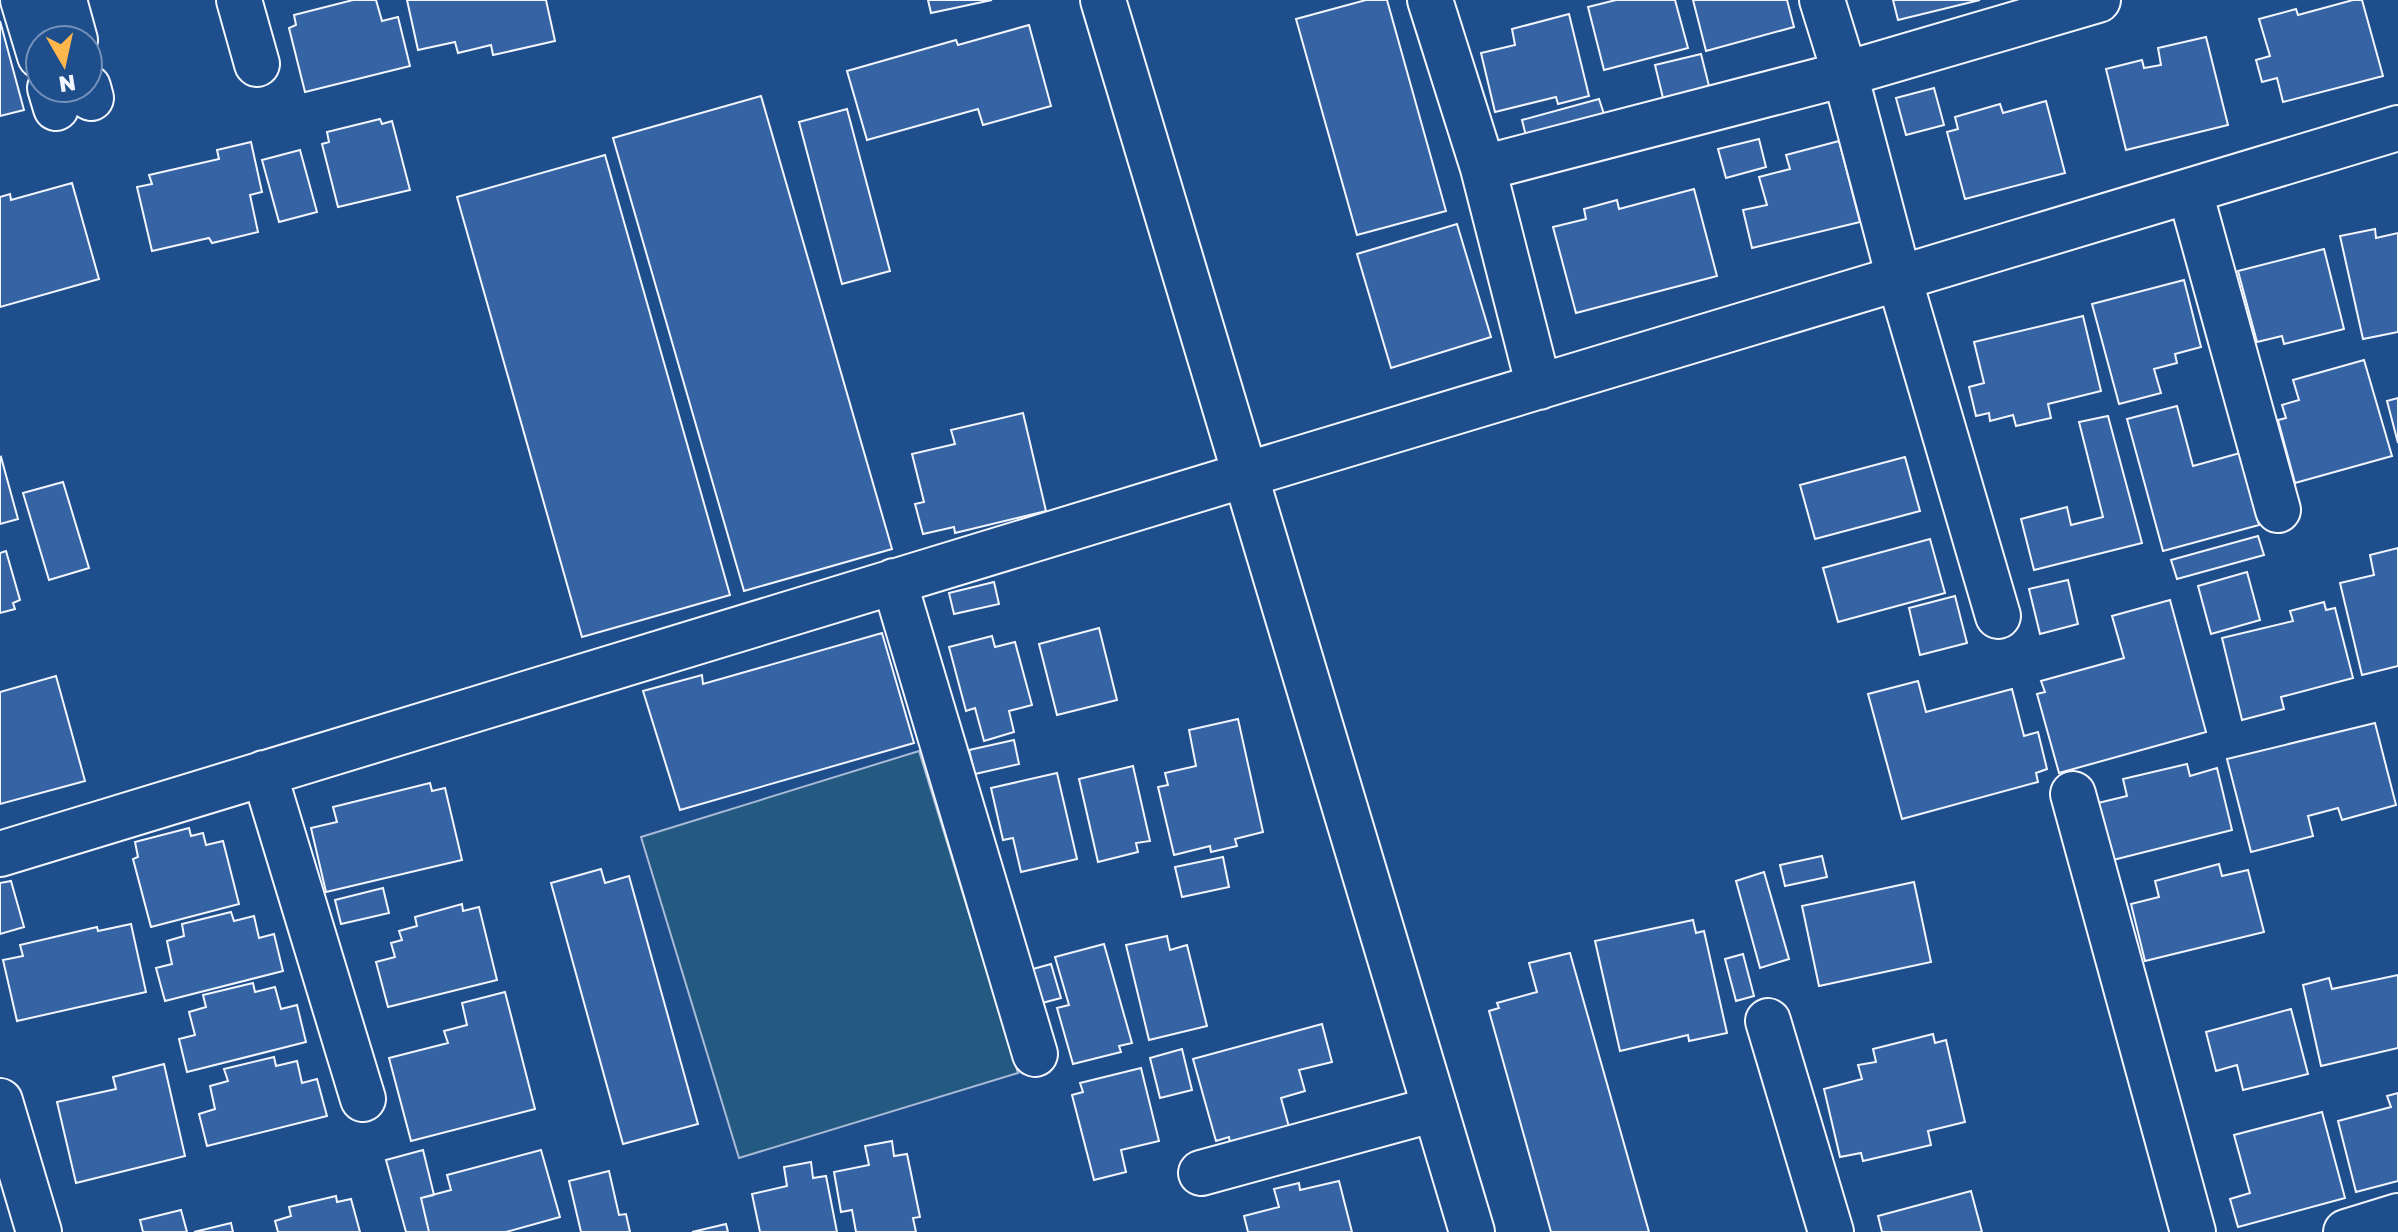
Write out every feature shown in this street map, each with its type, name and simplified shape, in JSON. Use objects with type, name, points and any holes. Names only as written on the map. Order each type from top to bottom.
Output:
[{"type":"street","points":[[23,0],[30,24]]},
{"type":"street","points":[[64,0],[71,24]]},
{"type":"street","points":[[239,0],[257,64]]},
{"type":"street","points":[[1103,0],[1472,1232]]},
{"type":"street","points":[[1430,0],[1483,168],[1539,387]]},
{"type":"street","points":[[1822,0],[1998,616]]},
{"type":"street","points":[[1483,168],[1845,74],[2098,0]]},
{"type":"street","points":[[0,854],[2398,128]]},
{"type":"street","points":[[2190,192],[2278,510]]},
{"type":"street","points":[[894,581],[1035,1054]]},
{"type":"street","points":[[264,773],[363,1099]]},
{"type":"street","points":[[2073,794],[2193,1232]]},
{"type":"street","points":[[1768,1021],[1831,1232]]},
{"type":"street","points":[[0,1101],[39,1232]]},
{"type":"street","points":[[1201,1173],[1435,1109]]},
{"type":"street","points":[[2346,1232],[2398,1216]]},
{"type":"shaded area","points":[[919,751],[1018,1073],[739,1158],[641,837]]},
{"type":"building","points":[[353,0],[376,0],[382,21],[398,17],[410,66],[305,92],[289,28],[296,25],[294,15]]},
{"type":"building","points":[[407,0],[546,0],[555,41],[493,55],[491,45],[458,53],[455,42],[418,50]]},
{"type":"building","points":[[928,0],[992,0],[931,13]]},
{"type":"building","points":[[1366,0],[1387,0],[1446,211],[1357,235],[1296,19]]},
{"type":"building","points":[[1616,0],[1675,0],[1688,48],[1604,70],[1588,7]]},
{"type":"building","points":[[1693,0],[1787,0],[1794,27],[1706,51]]},
{"type":"building","points":[[1893,0],[1980,0],[1898,20]]},
{"type":"building","points":[[2362,0],[2383,76],[2283,102],[2277,78],[2262,82],[2256,60],[2270,56],[2259,19],[2296,9],[2298,15]]},
{"type":"building","points":[[1569,14],[1589,96],[1558,104],[1556,97],[1495,112],[1481,53],[1515,45],[1512,29]]},
{"type":"building","points":[[0,21],[24,110],[0,116]]},
{"type":"building","points":[[1029,25],[1051,106],[983,125],[978,109],[867,140],[847,71],[956,40],[958,45]]},
{"type":"building","points":[[2206,37],[2228,125],[2126,150],[2106,69],[2142,60],[2144,68],[2161,65],[2158,48]]},
{"type":"building","points":[[1701,54],[1709,86],[1663,98],[1655,65]]},
{"type":"building","points":[[1934,88],[1944,125],[1906,135],[1896,98]]},
{"type":"building","points":[[761,96],[892,549],[744,591],[613,138]]},
{"type":"building","points":[[1599,99],[1604,114],[1526,136],[1522,120]]},
{"type":"building","points":[[2046,101],[2065,173],[1965,199],[1947,132],[1958,129],[1955,117],[2000,104],[2003,113]]},
{"type":"building","points":[[847,109],[890,271],[842,284],[799,122]]},
{"type":"building","points":[[380,119],[382,124],[392,121],[410,190],[338,207],[322,144],[329,142],[327,132]]},
{"type":"building","points":[[1759,139],[1766,167],[1726,178],[1718,149]]},
{"type":"building","points":[[1839,141],[1860,222],[1752,248],[1743,210],[1767,205],[1759,177],[1790,169],[1786,155]]},
{"type":"building","points":[[251,142],[262,192],[250,195],[258,232],[212,243],[209,238],[152,251],[137,187],[152,184],[149,175],[219,159],[217,150]]},
{"type":"building","points":[[300,150],[317,212],[279,222],[262,160]]},
{"type":"building","points":[[605,155],[730,595],[582,637],[457,197]]},
{"type":"building","points":[[72,183],[99,279],[0,307],[0,197],[10,194],[11,200]]},
{"type":"building","points":[[1694,189],[1717,276],[1576,313],[1553,227],[1586,219],[1584,209],[1617,200],[1619,209]]},
{"type":"building","points":[[1457,224],[1491,337],[1391,368],[1357,254]]},
{"type":"building","points":[[2375,229],[2376,238],[2398,233],[2398,332],[2363,339],[2340,236]]},
{"type":"building","points":[[2324,249],[2344,329],[2284,344],[2282,336],[2257,342],[2238,271]]},
{"type":"building","points":[[2184,280],[2201,347],[2175,354],[2177,363],[2154,369],[2161,393],[2119,404],[2092,304]]},
{"type":"building","points":[[2083,316],[2101,391],[2048,404],[2051,418],[2016,426],[2013,415],[1990,421],[1989,413],[1976,416],[1969,387],[1984,383],[1974,342]]},
{"type":"building","points":[[2364,360],[2392,456],[2295,483],[2278,420],[2286,418],[2282,405],[2299,400],[2293,380]]},
{"type":"building","points":[[2398,398],[2398,443],[2387,401]]},
{"type":"building","points":[[2177,406],[2193,466],[2240,453],[2259,525],[2163,551],[2127,419]]},
{"type":"building","points":[[1023,413],[1046,511],[955,533],[954,527],[923,534],[915,504],[924,502],[912,454],[955,444],[951,430]]},
{"type":"building","points":[[2108,416],[2142,543],[2034,570],[2021,519],[2067,507],[2071,525],[2103,517],[2079,422]]},
{"type":"building","points":[[1905,457],[1920,511],[1815,539],[1800,485]]},
{"type":"building","points":[[0,458],[18,519],[0,524]]},
{"type":"building","points":[[63,482],[89,568],[49,580],[23,493]]},
{"type":"building","points":[[2258,536],[2264,555],[2177,579],[2171,560]]},
{"type":"building","points":[[1930,539],[1945,593],[1838,622],[1823,568]]},
{"type":"building","points":[[2398,548],[2398,666],[2362,675],[2340,583],[2374,575],[2370,555]]},
{"type":"building","points":[[6,551],[20,600],[13,603],[15,609],[0,613],[0,553]]},
{"type":"building","points":[[2247,572],[2260,620],[2211,634],[2198,586]]},
{"type":"building","points":[[2068,580],[2078,624],[2040,634],[2029,589]]},
{"type":"building","points":[[994,582],[999,604],[954,614],[949,593]]},
{"type":"building","points":[[1955,596],[1967,643],[1920,655],[1909,608]]},
{"type":"building","points":[[2170,600],[2206,732],[2059,773],[2037,694],[2045,692],[2041,681],[2124,658],[2112,616]]},
{"type":"building","points":[[2324,602],[2326,610],[2335,608],[2353,678],[2281,697],[2284,709],[2242,720],[2222,638],[2293,621],[2290,611]]},
{"type":"building","points":[[1099,628],[1117,700],[1057,715],[1039,644]]},
{"type":"building","points":[[882,633],[914,743],[680,810],[643,691],[702,675],[703,684]]},
{"type":"building","points":[[992,636],[995,647],[1015,642],[1032,705],[1009,711],[1014,732],[984,741],[975,708],[966,711],[949,647]]},
{"type":"building","points":[[56,676],[85,781],[0,804],[0,692]]},
{"type":"building","points":[[1918,681],[1926,712],[2012,689],[2024,736],[2038,732],[2047,769],[2036,773],[2038,782],[1902,819],[1868,694]]},
{"type":"building","points":[[1238,719],[1263,832],[1235,839],[1237,846],[1211,852],[1210,846],[1174,855],[1158,787],[1168,785],[1165,773],[1196,766],[1189,730]]},
{"type":"building","points":[[2375,723],[2396,805],[2342,820],[2338,808],[2308,816],[2313,836],[2251,852],[2227,759]]},
{"type":"building","points":[[1014,740],[1019,764],[975,774],[969,750]]},
{"type":"building","points":[[2187,764],[2190,776],[2217,768],[2232,830],[2113,860],[2098,803],[2127,796],[2123,779]]},
{"type":"building","points":[[1133,766],[1150,841],[1136,843],[1138,852],[1098,862],[1079,779]]},
{"type":"building","points":[[1057,773],[1077,859],[1021,872],[1013,838],[1003,840],[991,788]]},
{"type":"building","points":[[430,783],[432,791],[445,788],[462,860],[326,892],[311,828],[337,822],[333,807]]},
{"type":"building","points":[[189,828],[191,836],[203,833],[206,845],[223,841],[239,904],[151,927],[133,859],[138,857],[135,842]]},
{"type":"building","points":[[1822,856],[1827,877],[1785,886],[1780,865]]},
{"type":"building","points":[[1223,857],[1229,887],[1182,897],[1175,867]]},
{"type":"building","points":[[2219,864],[2222,876],[2248,870],[2264,932],[2145,961],[2131,904],[2159,897],[2155,881]]},
{"type":"building","points":[[601,869],[605,883],[629,876],[698,1124],[623,1144],[551,883]]},
{"type":"building","points":[[1764,872],[1789,959],[1760,968],[1736,881]]},
{"type":"building","points":[[11,881],[24,927],[0,934],[0,883]]},
{"type":"building","points":[[1914,882],[1931,962],[1819,986],[1802,906]]},
{"type":"building","points":[[383,888],[389,913],[341,924],[335,900]]},
{"type":"building","points":[[462,904],[463,911],[479,907],[497,980],[388,1007],[376,962],[395,957],[391,943],[402,940],[399,931],[417,926],[415,917]]},
{"type":"building","points":[[231,912],[234,921],[254,916],[259,938],[274,934],[283,971],[165,1001],[156,968],[172,964],[167,941],[184,936],[182,924]]},
{"type":"building","points":[[1693,920],[1696,933],[1704,931],[1727,1033],[1689,1041],[1688,1035],[1620,1051],[1595,941]]},
{"type":"building","points":[[131,924],[146,992],[17,1021],[3,960],[23,956],[20,945],[97,927],[98,931]]},
{"type":"building","points":[[1167,936],[1170,950],[1187,945],[1207,1026],[1149,1040],[1126,945]]},
{"type":"building","points":[[1104,944],[1132,1043],[1119,1046],[1121,1052],[1073,1064],[1057,1008],[1069,1005],[1055,957]]},
{"type":"building","points":[[1570,953],[1649,1232],[1551,1232],[1489,1011],[1499,1008],[1497,1003],[1537,992],[1529,963]]},
{"type":"building","points":[[1743,954],[1754,996],[1736,1001],[1725,959]]},
{"type":"building","points":[[1051,964],[1061,998],[1042,1003],[1033,969]]},
{"type":"building","points":[[2398,975],[2398,1048],[2321,1066],[2303,985],[2329,978],[2332,989]]},
{"type":"building","points":[[253,983],[255,992],[275,987],[281,1009],[297,1005],[306,1042],[187,1072],[179,1039],[195,1035],[189,1012],[206,1007],[203,995]]},
{"type":"building","points":[[505,992],[535,1109],[411,1141],[389,1058],[448,1043],[444,1031],[467,1025],[462,1003]]},
{"type":"building","points":[[2291,1009],[2308,1074],[2243,1090],[2237,1065],[2216,1071],[2206,1032]]},
{"type":"building","points":[[1322,1024],[1332,1062],[1299,1070],[1305,1091],[1281,1098],[1289,1127],[1230,1143],[1229,1137],[1216,1141],[1193,1059]]},
{"type":"building","points":[[1933,1034],[1935,1043],[1946,1040],[1965,1122],[1928,1131],[1931,1145],[1863,1161],[1861,1153],[1840,1157],[1824,1089],[1862,1079],[1858,1065],[1876,1062],[1873,1049]]},
{"type":"building","points":[[1182,1049],[1192,1090],[1160,1098],[1150,1058]]},
{"type":"building","points":[[274,1057],[276,1066],[297,1061],[302,1083],[317,1079],[327,1116],[207,1146],[199,1114],[215,1109],[210,1086],[228,1081],[224,1069]]},
{"type":"building","points":[[164,1064],[185,1156],[76,1183],[57,1102],[116,1089],[113,1077]]},
{"type":"building","points":[[1141,1068],[1159,1141],[1121,1150],[1126,1172],[1094,1180],[1072,1095],[1083,1092],[1080,1083]]},
{"type":"building","points":[[2398,1093],[2398,1181],[2356,1192],[2338,1121],[2391,1107],[2387,1096]]},
{"type":"building","points":[[2322,1112],[2345,1198],[2238,1227],[2230,1199],[2250,1193],[2234,1135]]},
{"type":"building","points":[[892,1141],[894,1156],[907,1154],[920,1217],[913,1218],[916,1232],[856,1232],[852,1210],[841,1212],[834,1172],[869,1165],[865,1146]]},
{"type":"building","points":[[423,1150],[434,1195],[421,1198],[429,1232],[406,1232],[386,1160]]},
{"type":"building","points":[[541,1150],[560,1217],[506,1232],[429,1232],[421,1198],[451,1190],[447,1175]]},
{"type":"building","points":[[811,1162],[813,1178],[826,1176],[837,1232],[760,1232],[752,1194],[787,1186],[784,1167]]},
{"type":"building","points":[[609,1171],[619,1215],[626,1214],[630,1232],[581,1232],[569,1181]]},
{"type":"building","points":[[1339,1181],[1352,1232],[1248,1232],[1244,1216],[1279,1207],[1274,1189],[1299,1183],[1300,1190]]},
{"type":"building","points":[[1971,1191],[1982,1232],[1882,1232],[1878,1216]]},
{"type":"building","points":[[336,1196],[337,1202],[351,1199],[360,1232],[278,1232],[275,1221],[291,1216],[289,1207]]},
{"type":"building","points":[[181,1210],[187,1232],[143,1232],[140,1220]]},
{"type":"building","points":[[231,1223],[233,1232],[194,1232]]},
{"type":"building","points":[[726,1224],[728,1232],[692,1232]]}]
